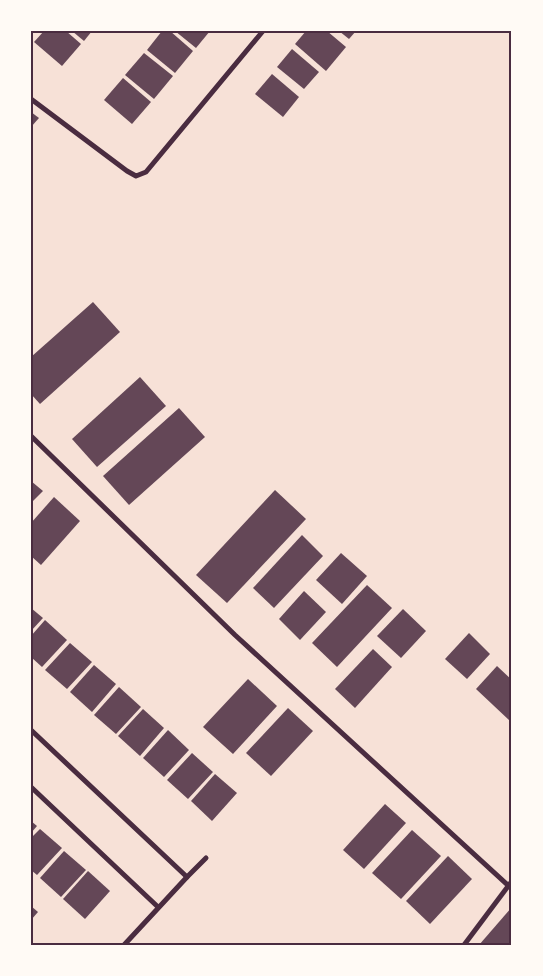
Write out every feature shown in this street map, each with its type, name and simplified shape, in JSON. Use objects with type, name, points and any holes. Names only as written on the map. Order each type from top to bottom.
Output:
[{"type":"street","points":[[31,99],[136,176],[146,172],[263,31]]},
{"type":"street","points":[[31,436],[235,635],[511,885],[464,945]]},
{"type":"street","points":[[31,730],[187,877]]},
{"type":"street","points":[[31,788],[158,907]]},
{"type":"street","points":[[124,945],[206,858]]},
{"type":"building","points":[[44,31],[66,31],[81,44],[62,66],[34,42]]},
{"type":"building","points":[[72,31],[92,31],[84,41]]},
{"type":"building","points":[[162,31],[170,31],[193,51],[175,73],[147,50]]},
{"type":"building","points":[[175,31],[210,31],[196,48]]},
{"type":"building","points":[[306,31],[327,31],[346,47],[326,71],[295,44]]},
{"type":"building","points":[[339,31],[356,31],[349,39]]},
{"type":"building","points":[[292,49],[319,72],[304,89],[277,67]]},
{"type":"building","points":[[144,53],[173,76],[154,99],[125,75]]},
{"type":"building","points":[[272,74],[299,97],[283,117],[255,94]]},
{"type":"building","points":[[123,78],[151,102],[132,124],[104,100]]},
{"type":"building","points":[[31,112],[39,118],[31,127]]},
{"type":"building","points":[[93,302],[120,332],[40,404],[31,394],[31,357]]},
{"type":"building","points":[[140,377],[166,406],[97,467],[72,439]]},
{"type":"building","points":[[179,408],[205,437],[129,505],[103,476]]},
{"type":"building","points":[[31,481],[43,491],[31,503]]},
{"type":"building","points":[[275,490],[306,519],[227,603],[196,575]]},
{"type":"building","points":[[54,497],[80,521],[41,565],[31,556],[31,523]]},
{"type":"building","points":[[302,535],[323,556],[274,608],[253,588]]},
{"type":"building","points":[[341,553],[367,576],[342,604],[316,580]]},
{"type":"building","points":[[367,585],[392,608],[337,667],[312,643]]},
{"type":"building","points":[[304,591],[326,612],[300,640],[279,619]]},
{"type":"building","points":[[31,608],[43,618],[31,631]]},
{"type":"building","points":[[403,609],[426,631],[401,658],[377,636]]},
{"type":"building","points":[[45,620],[67,640],[42,667],[31,657],[31,636]]},
{"type":"building","points":[[469,633],[490,654],[467,679],[445,659]]},
{"type":"building","points":[[70,643],[92,662],[67,689],[45,670]]},
{"type":"building","points":[[373,649],[392,667],[355,708],[335,689]]},
{"type":"building","points":[[94,665],[116,684],[92,712],[70,692]]},
{"type":"building","points":[[497,666],[512,680],[512,723],[476,689]]},
{"type":"building","points":[[248,679],[277,706],[233,754],[203,727]]},
{"type":"building","points":[[119,687],[141,707],[116,734],[94,715]]},
{"type":"building","points":[[288,708],[313,731],[271,776],[246,753]]},
{"type":"building","points":[[143,709],[164,728],[140,756],[118,736]]},
{"type":"building","points":[[168,730],[189,750],[164,777],[143,758]]},
{"type":"building","points":[[192,753],[213,772],[188,799],[167,780]]},
{"type":"building","points":[[215,774],[237,793],[212,821],[191,801]]},
{"type":"building","points":[[385,804],[406,823],[364,869],[343,850]]},
{"type":"building","points":[[31,821],[37,826],[31,833]]},
{"type":"building","points":[[40,829],[62,848],[37,875],[31,870],[31,838]]},
{"type":"building","points":[[412,830],[441,856],[401,899],[372,873]]},
{"type":"building","points":[[64,851],[86,870],[61,897],[40,878]]},
{"type":"building","points":[[448,856],[472,879],[430,924],[406,901]]},
{"type":"building","points":[[88,871],[110,891],[85,919],[63,899]]},
{"type":"building","points":[[31,906],[38,912],[31,920]]},
{"type":"building","points":[[512,907],[512,945],[479,945]]}]
